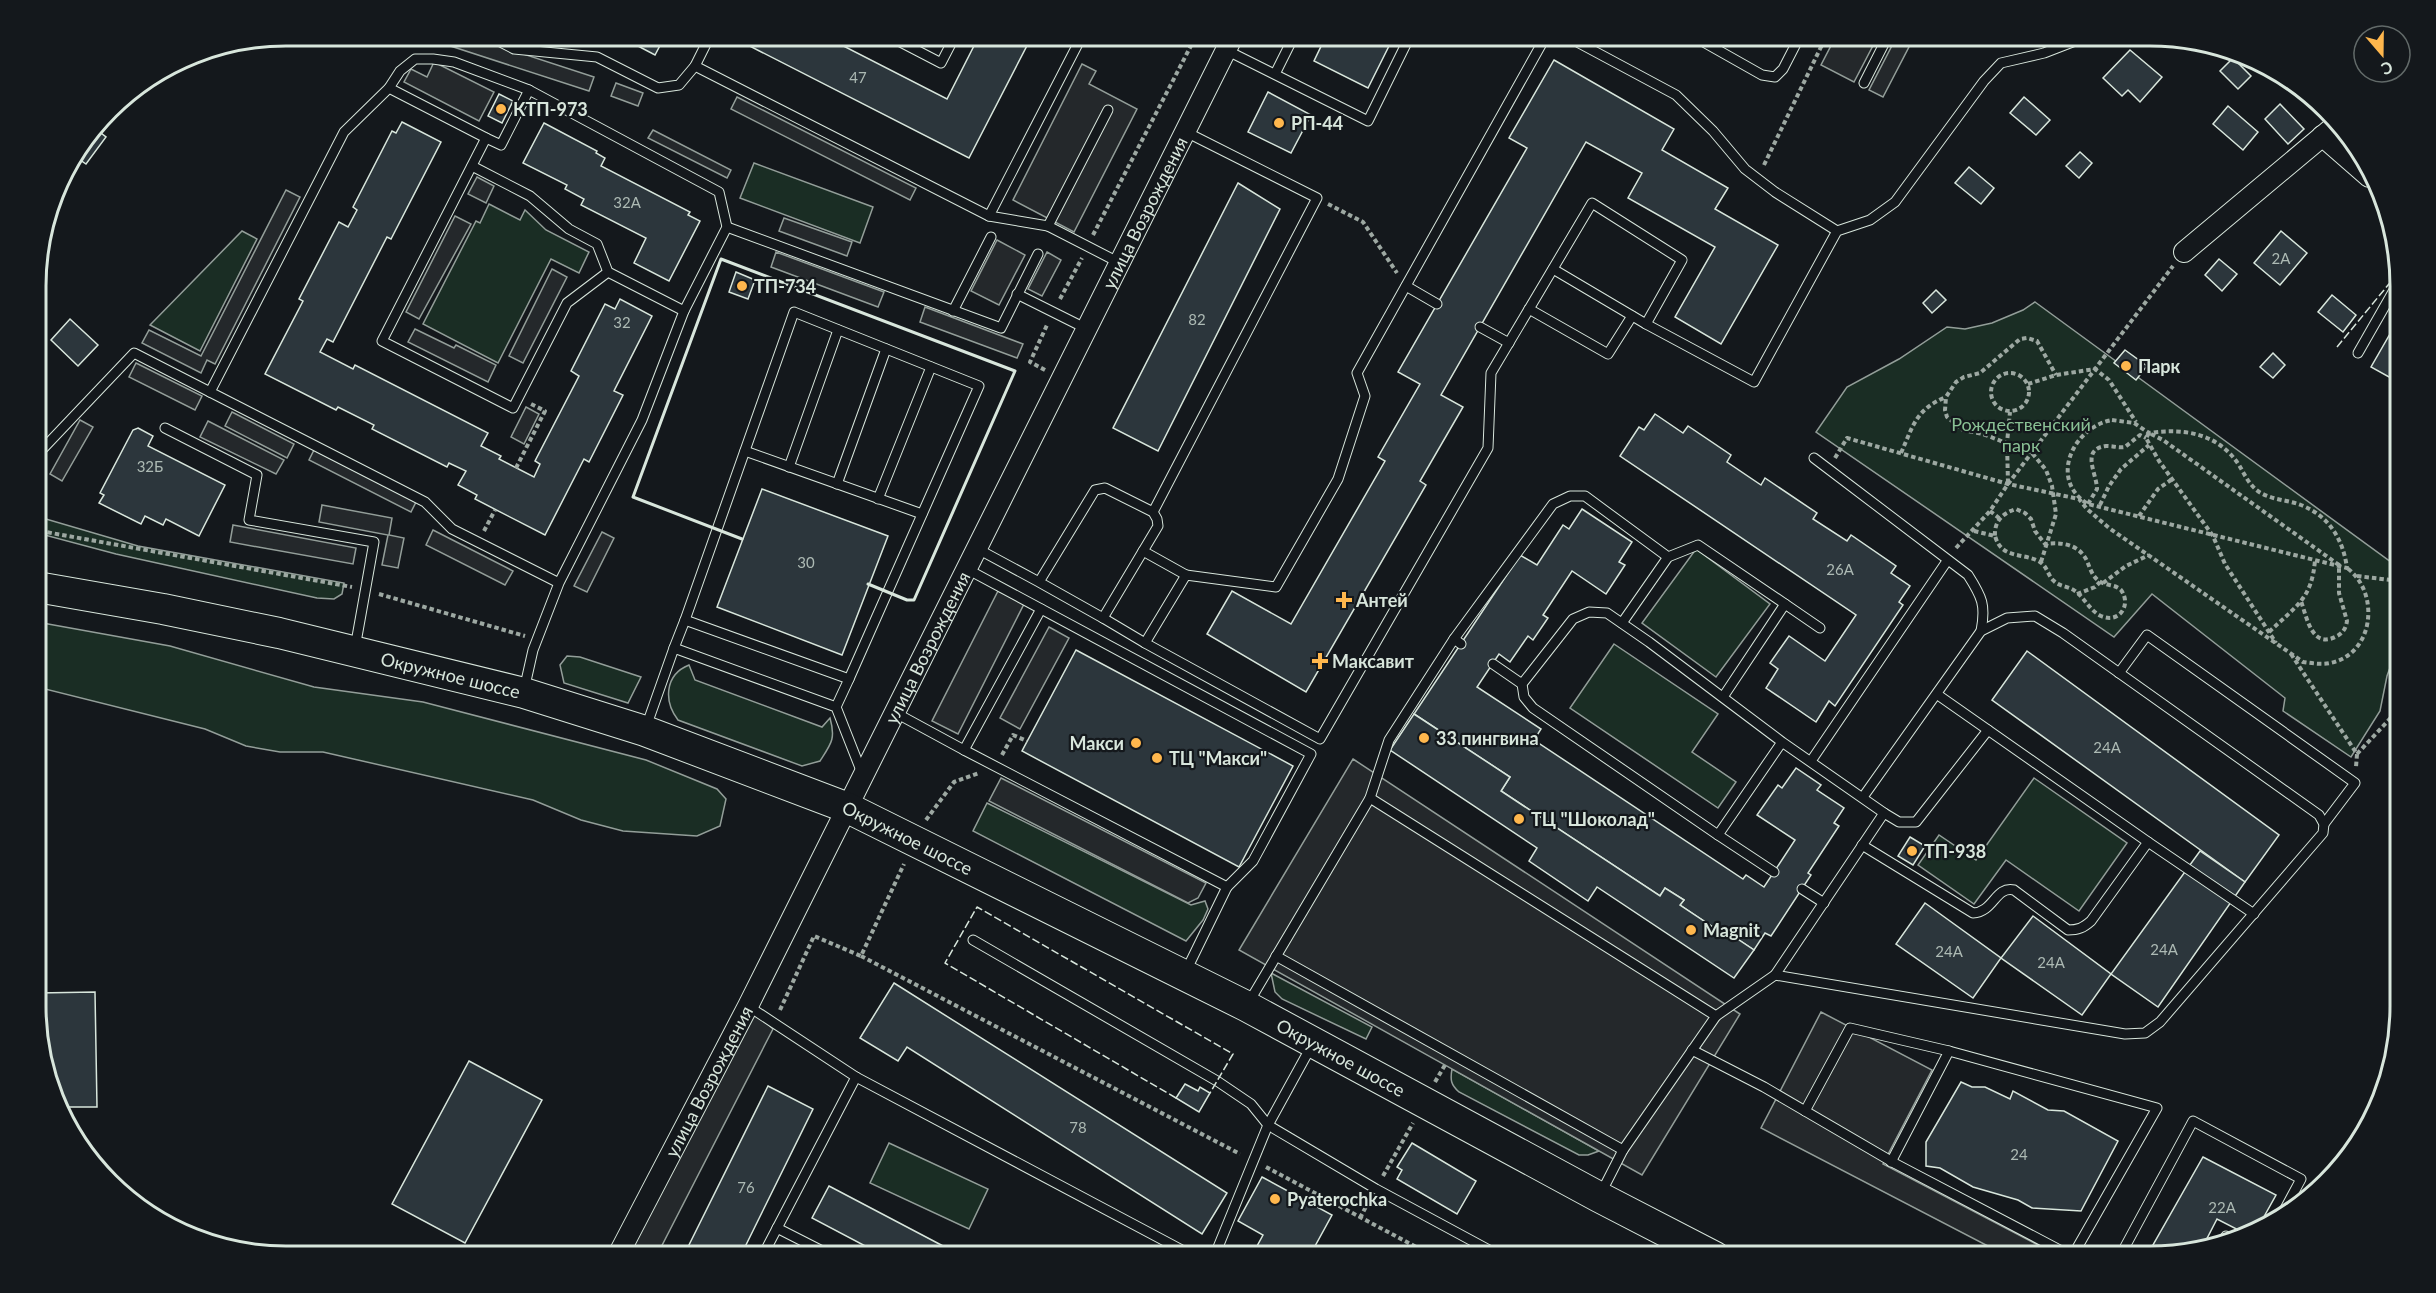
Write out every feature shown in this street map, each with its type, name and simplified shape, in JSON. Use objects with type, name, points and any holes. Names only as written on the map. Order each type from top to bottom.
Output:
[{"type":"main road","name":"Окружное шоссе","points":[[46,589],[163,609],[354,651],[524,693],[645,731],[848,808],[1246,1006],[1694,1246]]},
{"type":"street","name":"улица Возрождения","points":[[623,1246],[848,808],[1228,46]]},
{"type":"street","points":[[2184,252],[2330,130],[2349,152]]},
{"type":"lane","points":[[508,46],[514,49],[597,57],[658,88],[679,85],[695,66],[705,46]]},
{"type":"lane","points":[[908,46],[941,63],[950,46]]},
{"type":"lane","points":[[989,216],[1077,46]]},
{"type":"lane","points":[[1234,46],[1275,74],[1368,121],[1405,46]]},
{"type":"lane","points":[[1275,74],[1289,46]]},
{"type":"lane","points":[[1143,551],[1186,575],[1276,587],[1338,479],[1365,396],[1357,373],[1540,46]]},
{"type":"lane","points":[[1585,46],[1676,94],[1713,131],[1745,169],[1775,192],[1837,231]]},
{"type":"lane","points":[[1711,46],[1762,75],[1775,77],[1784,69],[1795,46]]},
{"type":"lane","points":[[1864,83],[1883,46]]},
{"type":"lane","points":[[1553,269],[1646,324],[1754,382],[1837,231],[1870,220],[1895,202],[1984,81],[2001,63],[2044,53],[2062,46]]},
{"type":"lane","points":[[210,392],[344,132],[389,88],[400,70],[415,59],[454,62],[529,90],[719,192],[727,227],[684,311],[642,420],[559,583],[537,640],[524,693]]},
{"type":"lane","points":[[695,66],[989,216],[1048,226],[1120,263]]},
{"type":"lane","points":[[389,88],[501,145],[529,90]]},
{"type":"lane","points":[[1048,226],[1108,110]]},
{"type":"lane","points":[[1153,512],[1317,198],[1185,132]]},
{"type":"lane","points":[[486,138],[382,341],[513,408],[567,303],[608,272]]},
{"type":"lane","points":[[472,166],[530,195],[569,229],[597,243],[608,272],[684,311]]},
{"type":"lane","points":[[976,548],[1320,739],[1488,448],[1491,374],[1592,203],[1682,260],[1646,324]]},
{"type":"lane","points":[[727,227],[1001,328],[1038,254]]},
{"type":"lane","points":[[953,311],[991,237]]},
{"type":"lane","points":[[1406,286],[1437,304]]},
{"type":"lane","points":[[1017,294],[1087,329]]},
{"type":"lane","points":[[2358,353],[2390,297]]},
{"type":"lane","points":[[1529,309],[1608,354],[1632,316]]},
{"type":"lane","points":[[645,731],[794,312],[979,386],[836,707],[863,776]]},
{"type":"lane","points":[[1480,327],[1509,343]]},
{"type":"lane","points":[[789,467],[838,330]]},
{"type":"lane","points":[[837,484],[886,349]]},
{"type":"lane","points":[[46,446],[134,353],[425,502],[452,529],[559,583]]},
{"type":"lane","points":[[878,499],[931,367]]},
{"type":"lane","points":[[165,428],[257,475],[249,520],[374,542],[354,651]]},
{"type":"lane","points":[[745,451],[922,514]]},
{"type":"lane","points":[[1814,458],[1968,575],[1982,596],[1984,613],[1981,631],[1938,695],[1863,797]]},
{"type":"lane","points":[[1039,582],[1095,490],[1105,488],[1153,512],[1158,526],[1103,618]]},
{"type":"lane","points":[[1246,1006],[1370,798],[1389,740],[1553,504],[1570,496],[1585,496],[1668,557]]},
{"type":"lane","points":[[1622,623],[1668,557],[1698,545],[1820,628]]},
{"type":"lane","points":[[1811,761],[1947,561]]},
{"type":"lane","points":[[966,568],[1311,754],[1253,861],[1227,887],[1184,975]]},
{"type":"lane","points":[[1144,643],[1186,575]]},
{"type":"lane","points":[[1723,697],[1785,604]]},
{"type":"lane","points":[[964,750],[1041,609]]},
{"type":"lane","points":[[1774,872],[1533,708],[1524,697],[1522,684],[1573,619],[1589,612],[1607,613],[1782,742],[1899,822],[1916,822],[1988,730]]},
{"type":"lane","points":[[1981,631],[2007,618],[2035,616],[2063,633],[2319,815],[2324,824]]},
{"type":"lane","points":[[685,620],[849,679]]},
{"type":"lane","points":[[1775,975],[2125,1034],[2145,1033],[2160,1022],[2323,833],[2324,824],[2355,783],[2147,635],[2119,673]]},
{"type":"lane","points":[[674,648],[836,707]]},
{"type":"lane","points":[[1492,664],[1522,684]]},
{"type":"lane","points":[[1938,695],[2254,914]]},
{"type":"lane","points":[[894,712],[1227,887]]},
{"type":"lane","points":[[1718,835],[1782,742]]},
{"type":"lane","points":[[1370,798],[1716,1016]]},
{"type":"lane","points":[[1599,1197],[1623,1150],[1716,1016],[1775,975],[1884,813]]},
{"type":"lane","points":[[1862,845],[1973,913],[1988,908],[2001,891],[2008,889],[2014,890],[2068,930],[2076,930],[2091,921],[2148,842]]},
{"type":"lane","points":[[1802,889],[1824,903]]},
{"type":"lane","points":[[973,940],[1217,1081],[1251,1104],[1268,1125],[1376,1189],[1482,1246]]},
{"type":"lane","points":[[1276,956],[1623,1150]]},
{"type":"lane","points":[[748,1006],[856,1077],[1174,1246]]},
{"type":"lane","points":[[1805,1111],[1850,1028],[1949,1051],[2157,1108],[2079,1246]]},
{"type":"lane","points":[[1218,1246],[1268,1125],[1313,1043]]},
{"type":"lane","points":[[1692,1050],[1722,1064],[1892,1162],[2054,1246]]},
{"type":"lane","points":[[1892,1162],[1949,1051]]},
{"type":"lane","points":[[768,1246],[856,1077]]},
{"type":"lane","points":[[2126,1246],[2193,1121],[2301,1179],[2289,1202]]},
{"type":"lane","points":[[777,1227],[813,1246]]},
{"type":"path","points":[[1062,378],[1030,362],[1053,312],[1191,46]]},
{"type":"path","points":[[1757,178],[1821,47]]},
{"type":"path","points":[[1317,198],[1363,222],[1406,286]]},
{"type":"path","points":[[1947,561],[1990,511],[2184,252]]},
{"type":"path","points":[[2041,563],[2056,514],[2052,486],[2046,470],[2032,453],[1983,434],[1963,430],[1952,421],[1945,410],[1946,397],[1956,382],[1964,377],[1980,373],[1990,363],[2001,357],[2015,342],[2026,338],[2037,341],[2056,375]]},
{"type":"path","points":[[2028,384],[2056,375],[2095,369],[2109,380],[2135,421],[2148,436],[2149,445],[2171,480],[2213,536],[2225,564],[2277,644]]},
{"type":"path","points":[[2008,373],[2017,374],[2028,384],[2029,393],[2023,406],[2010,412],[1998,408],[1992,400],[1990,391],[1993,382],[1999,376],[2008,373]]},
{"type":"path","points":[[1901,453],[1914,422],[1933,403],[1946,397]]},
{"type":"path","points":[[516,468],[545,411],[518,398]]},
{"type":"path","points":[[2008,484],[2007,443],[2010,412]]},
{"type":"path","points":[[2088,504],[2097,489],[2090,460],[2092,455],[2104,446],[2125,447],[2140,435],[2163,440],[2357,576],[2366,595],[2368,615],[2367,629],[2356,649],[2332,663],[2303,662],[2109,528],[2086,509],[2071,485],[2069,476],[2070,452],[2087,430],[2104,422],[2124,420],[2134,423],[2148,436]]},
{"type":"path","points":[[2148,436],[2172,430],[2197,434],[2213,440],[2227,450],[2253,488],[2262,494],[2301,506],[2318,515],[2330,526],[2340,538],[2347,568]]},
{"type":"path","points":[[1828,469],[1847,438],[2008,484],[2079,499],[2088,504],[2213,536],[2340,565]]},
{"type":"path","points":[[2099,506],[2109,486],[2121,470],[2149,445]]},
{"type":"path","points":[[2136,515],[2140,517],[2158,489],[2171,480]]},
{"type":"path","points":[[2016,509],[2025,513],[2045,544],[2062,544],[2078,550],[2084,556],[2092,574],[2101,583],[2118,587],[2124,594],[2125,607],[2118,615],[2104,617],[2094,611],[2076,591],[2055,582],[2041,563],[2004,551],[1995,536],[1999,518],[2016,509]]},
{"type":"path","points":[[478,542],[495,510]]},
{"type":"path","points":[[1990,511],[1999,518]]},
{"type":"path","points":[[1974,531],[1995,536]]},
{"type":"path","points":[[46,532],[365,590],[537,640]]},
{"type":"path","points":[[2077,594],[2095,587],[2126,566],[2149,555]]},
{"type":"path","points":[[2269,632],[2301,601],[2313,581],[2314,560]]},
{"type":"path","points":[[2301,601],[2314,635],[2330,640],[2340,634],[2347,621],[2339,593],[2340,565]]},
{"type":"path","points":[[2357,576],[2390,580]]},
{"type":"path","points":[[2288,651],[2357,754],[2355,783]]},
{"type":"path","points":[[2357,754],[2390,719]]},
{"type":"path","points":[[922,826],[954,782],[997,767],[1013,735],[1027,741]]},
{"type":"path","points":[[861,956],[903,864]]},
{"type":"path","points":[[775,1024],[783,1000],[814,936],[861,956],[1414,1246]]},
{"type":"path","points":[[1360,1218],[1451,1053]]},
{"type":"green space","points":[[754,163],[873,207],[860,243],[740,198]]},
{"type":"green space","points":[[489,204],[520,220],[525,210],[546,230],[589,252],[579,273],[551,259],[498,363],[423,324],[476,221],[480,223]]},
{"type":"green space","points":[[242,231],[257,239],[200,351],[150,325]]},
{"type":"green space","name":"Рождественский парк","points":[[2035,302],[2390,561],[2390,668],[2380,711],[2351,757],[2283,711],[2285,698],[2152,594],[2114,637],[1816,432],[1847,387],[1899,359],[1947,327],[1965,329],[1992,323],[2023,310]]},
{"type":"green space","points":[[46,519],[138,546],[344,583],[342,594],[334,599],[317,598],[116,554],[46,535]]},
{"type":"green space","points":[[1696,549],[1770,604],[1716,677],[1642,623]]},
{"type":"green space","points":[[46,624],[170,646],[314,687],[423,702],[646,760],[717,789],[726,799],[720,826],[697,836],[623,831],[581,820],[533,800],[323,752],[280,752],[246,746],[205,729],[46,689]]},
{"type":"green space","points":[[1614,644],[1718,714],[1692,752],[1736,782],[1718,808],[1570,708]]},
{"type":"green space","points":[[567,656],[580,657],[641,677],[628,703],[564,683],[560,665]]},
{"type":"green space","points":[[689,665],[695,680],[822,727],[830,718],[833,731],[831,741],[820,761],[802,766],[678,720],[670,705],[669,690],[675,675]]},
{"type":"green space","points":[[2034,778],[2127,843],[2079,911],[2006,860],[1974,904],[1918,865],[1939,835],[1976,860]]},
{"type":"green space","points":[[987,803],[1191,905],[1205,901],[1208,909],[1203,920],[1186,941],[973,831]]},
{"type":"green space","points":[[1271,973],[1372,1027],[1366,1039],[1282,999],[1275,992]]},
{"type":"green space","points":[[1452,1069],[1599,1151],[1579,1155],[1459,1092],[1452,1082]]},
{"type":"green space","points":[[889,1143],[988,1189],[969,1229],[870,1183]]},
{"type":"shaded area","points":[[450,46],[499,46],[594,77],[589,91]]},
{"type":"shaded area","points":[[1831,46],[1873,46],[1854,82],[1821,65]]},
{"type":"shaded area","points":[[1892,46],[1909,46],[1883,97],[1869,90]]},
{"type":"shaded area","points":[[434,62],[494,92],[479,121],[404,82],[411,69],[427,77]]},
{"type":"shaded area","points":[[1082,64],[1096,71],[1089,84],[1137,109],[1074,232],[1013,200]]},
{"type":"shaded area","points":[[616,83],[643,93],[638,106],[611,96]]},
{"type":"shaded area","points":[[737,97],[916,188],[910,200],[731,109]]},
{"type":"shaded area","points":[[653,130],[731,170],[727,178],[648,138]]},
{"type":"shaded area","points":[[477,177],[494,186],[486,203],[468,194]]},
{"type":"shaded area","points":[[286,190],[300,197],[215,364],[207,360],[201,373],[142,343],[149,330],[201,356]]},
{"type":"shaded area","points":[[455,216],[471,224],[419,319],[406,312]]},
{"type":"shaded area","points":[[784,218],[852,242],[847,256],[779,231]]},
{"type":"shaded area","points":[[997,240],[1025,255],[999,305],[971,291]]},
{"type":"shaded area","points":[[776,252],[884,292],[878,307],[771,267]]},
{"type":"shaded area","points":[[1047,252],[1061,260],[1042,296],[1028,289]]},
{"type":"shaded area","points":[[552,269],[567,277],[523,363],[509,356]]},
{"type":"shaded area","points":[[925,307],[1023,344],[1017,358],[920,322]]},
{"type":"shaded area","points":[[415,329],[454,348],[456,345],[496,365],[488,382],[408,342]]},
{"type":"shaded area","points":[[136,363],[202,396],[195,410],[129,377]]},
{"type":"shaded area","points":[[526,407],[539,414],[524,444],[511,437]]},
{"type":"shaded area","points":[[232,412],[294,444],[287,458],[225,426]]},
{"type":"shaded area","points":[[80,420],[93,427],[62,481],[50,474]]},
{"type":"shaded area","points":[[208,421],[284,460],[276,474],[200,437]]},
{"type":"shaded area","points":[[314,450],[416,502],[411,512],[309,460]]},
{"type":"shaded area","points":[[322,505],[392,518],[389,535],[404,538],[398,568],[382,565],[388,535],[319,522]]},
{"type":"shaded area","points":[[233,525],[356,548],[353,564],[230,542]]},
{"type":"shaded area","points":[[433,530],[513,571],[505,585],[426,545]]},
{"type":"shaded area","points":[[602,532],[614,538],[587,592],[574,586]]},
{"type":"shaded area","points":[[998,591],[1024,604],[958,734],[932,721]]},
{"type":"shaded area","points":[[1049,627],[1069,638],[1020,729],[1000,718]]},
{"type":"shaded area","points":[[1353,759],[1740,1014],[1642,1175],[1239,950]]},
{"type":"shaded area","points":[[1001,778],[1206,883],[1198,898],[1188,903],[989,801]]},
{"type":"shaded area","points":[[751,1009],[773,1029],[662,1246],[629,1246]]},
{"type":"shaded area","points":[[1821,1012],[1932,1070],[1883,1164],[2040,1246],[1988,1246],[1761,1128]]},
{"type":"building","points":[[638,46],[660,46],[655,55]]},
{"type":"building","points":[[750,46],[844,46],[947,99],[974,46],[1027,46],[969,158]]},
{"type":"building","points":[[1321,46],[1389,46],[1368,88],[1314,61]]},
{"type":"building","points":[[2130,50],[2162,77],[2140,102],[2128,90],[2122,96],[2103,78]]},
{"type":"building","points":[[1554,60],[1674,129],[1662,150],[1728,188],[1715,209],[1778,245],[1721,344],[1675,317],[1715,247],[1628,198],[1642,173],[1586,142],[1441,395],[1463,407],[1420,481],[1426,485],[1306,692],[1207,634],[1232,591],[1291,624],[1385,461],[1378,457],[1420,384],[1398,372],[1527,148],[1509,138]]},
{"type":"building","points":[[2230,60],[2239,64],[2251,76],[2238,89],[2220,71]]},
{"type":"building","name":"РП-44","points":[[1268,92],[1311,115],[1291,153],[1248,132]]},
{"type":"building","name":"КТП-973","points":[[499,94],[513,101],[502,123],[488,116]]},
{"type":"building","points":[[2024,97],[2050,120],[2036,135],[2010,113]]},
{"type":"building","points":[[2280,104],[2304,129],[2288,144],[2265,119]]},
{"type":"building","points":[[2228,106],[2258,132],[2243,150],[2213,124]]},
{"type":"building","points":[[402,122],[441,142],[391,239],[387,237],[333,342],[327,339],[320,352],[353,369],[355,365],[488,433],[481,446],[501,456],[499,459],[534,477],[540,464],[535,461],[579,376],[571,371],[605,304],[615,309],[620,299],[652,316],[614,391],[623,395],[589,462],[584,459],[545,535],[475,499],[477,495],[458,485],[466,471],[449,463],[447,467],[372,429],[374,425],[338,407],[336,410],[265,374],[303,301],[299,299],[339,222],[348,227],[357,210],[353,207],[392,131],[396,133]]},
{"type":"building","points":[[544,123],[597,151],[596,153],[605,158],[601,166],[690,212],[688,215],[700,221],[669,281],[634,263],[646,238],[581,205],[584,199],[565,189],[567,185],[523,163]]},
{"type":"building","points":[[101,133],[106,137],[86,164],[82,161]]},
{"type":"building","points":[[2080,152],[2092,163],[2079,178],[2066,166]]},
{"type":"building","points":[[1969,167],[1994,188],[1981,204],[1955,183]]},
{"type":"building","points":[[1238,183],[1280,209],[1158,451],[1113,428]]},
{"type":"building","points":[[2281,231],[2307,253],[2280,285],[2254,263]]},
{"type":"building","points":[[2219,259],[2237,274],[2222,291],[2205,275]]},
{"type":"building","name":"ТП-734","points":[[736,272],[755,280],[748,299],[729,292]]},
{"type":"building","points":[[1936,290],[1946,300],[1932,313],[1923,303]]},
{"type":"building","points":[[2332,295],[2356,315],[2343,332],[2318,312]]},
{"type":"building","points":[[70,319],[98,345],[78,366],[51,340]]},
{"type":"building","points":[[2390,334],[2390,378],[2371,367]]},
{"type":"building","points":[[2125,350],[2147,366],[2136,380],[2114,363]]},
{"type":"building","points":[[2273,353],[2285,365],[2273,378],[2260,367]]},
{"type":"building","points":[[1655,414],[1683,433],[1688,426],[1731,455],[1727,462],[1761,485],[1765,478],[1817,513],[1813,519],[1847,541],[1851,535],[1896,566],[1891,573],[1910,586],[1899,602],[1903,605],[1835,706],[1829,701],[1816,722],[1766,688],[1778,669],[1770,663],[1789,636],[1825,661],[1856,615],[1620,456],[1639,427],[1644,430]]},
{"type":"building","points":[[138,428],[153,436],[148,446],[225,485],[199,536],[166,519],[163,525],[145,516],[141,524],[99,503],[104,495],[100,493],[133,430]]},
{"type":"building","points":[[762,489],[888,536],[842,655],[717,607]]},
{"type":"building","points":[[1582,509],[1632,542],[1619,562],[1625,565],[1606,594],[1572,571],[1543,615],[1548,618],[1533,640],[1528,636],[1510,662],[1499,654],[1477,687],[1541,729],[1534,740],[1743,879],[1746,875],[1764,887],[1795,840],[1757,815],[1778,785],[1782,788],[1796,768],[1821,785],[1817,790],[1844,808],[1834,823],[1839,826],[1808,873],[1811,875],[1771,936],[1765,933],[1754,950],[1724,930],[1722,933],[1680,905],[1684,900],[1665,888],[1660,896],[1501,791],[1510,777],[1414,714],[1520,555],[1537,565],[1563,525],[1569,529]]},
{"type":"building","name":"ТЦ \"Макси\"","points":[[1076,650],[1293,766],[1239,867],[1022,751]]},
{"type":"building","points":[[2027,651],[2279,835],[2245,882],[1992,700]]},
{"type":"building","name":"ТЦ \"Шоколад\"","points":[[1414,714],[1510,777],[1501,791],[1660,896],[1665,888],[1684,900],[1680,905],[1722,933],[1724,930],[1754,950],[1734,978],[1597,887],[1588,901],[1529,861],[1537,848],[1390,750]]},
{"type":"building","name":"ТП-938","points":[[1910,837],[1925,846],[1913,865],[1898,856]]},
{"type":"building","points":[[2200,851],[2245,882],[2158,1007],[2111,974]]},
{"type":"building","points":[[1925,903],[2001,958],[1973,998],[1896,944]]},
{"type":"building","points":[[2033,916],[2111,974],[2082,1015],[2001,958]]},
{"type":"building","points":[[894,983],[1227,1193],[1202,1234],[907,1047],[898,1061],[860,1038]]},
{"type":"building","points":[[95,992],[97,1107],[69,1107],[59,1084],[51,1053],[46,993]]},
{"type":"building","points":[[469,1061],[542,1100],[465,1243],[392,1204]]},
{"type":"building","points":[[1961,1082],[1972,1087],[1985,1087],[2010,1099],[2013,1091],[2048,1110],[2064,1111],[2118,1141],[2081,1211],[2032,1208],[2018,1200],[1973,1187],[1940,1168],[1926,1166],[1926,1142]]},
{"type":"building","points":[[1185,1084],[1198,1091],[1200,1087],[1210,1093],[1199,1112],[1176,1098]]},
{"type":"building","points":[[768,1086],[813,1109],[745,1246],[688,1246]]},
{"type":"building","points":[[1412,1143],[1476,1181],[1457,1214],[1397,1179],[1402,1170],[1397,1167]]},
{"type":"building","points":[[2203,1157],[2276,1195],[2263,1218],[2256,1222],[2237,1230],[2217,1219],[2206,1239],[2152,1246]]},
{"type":"building","points":[[1262,1177],[1332,1215],[1315,1246],[1257,1246],[1263,1235],[1238,1221]]},
{"type":"building","points":[[829,1186],[943,1246],[865,1246],[812,1218]]},
{"type":"fence","points":[[2337,347],[2390,283]]},
{"type":"fence","points":[[1176,1098],[945,963],[977,907],[1233,1054],[1210,1093]]},
{"type":"wall","points":[[742,539],[633,497],[721,259],[1015,371],[914,600],[907,600],[868,584]]},
{"type":"place","name":"КТП-973","points":[[501,109]]},
{"type":"place","name":"РП-44","points":[[1279,123]]},
{"type":"place","name":"ТП-734","points":[[742,286]]},
{"type":"place","name":"Парк","points":[[2126,366]]},
{"type":"place","name":"Антей","points":[[1344,600]]},
{"type":"place","name":"Максавит","points":[[1320,661]]},
{"type":"place","name":"33 пингвина","points":[[1424,738]]},
{"type":"place","name":"Макси","points":[[1136,743]]},
{"type":"place","name":"ТЦ \"Макси\"","points":[[1157,758]]},
{"type":"place","name":"ТЦ \"Шоколад\"","points":[[1519,819]]},
{"type":"place","name":"ТП-938","points":[[1912,851]]},
{"type":"place","name":"Magnit","points":[[1691,930]]},
{"type":"place","name":"Pyaterochka","points":[[1275,1199]]}]
